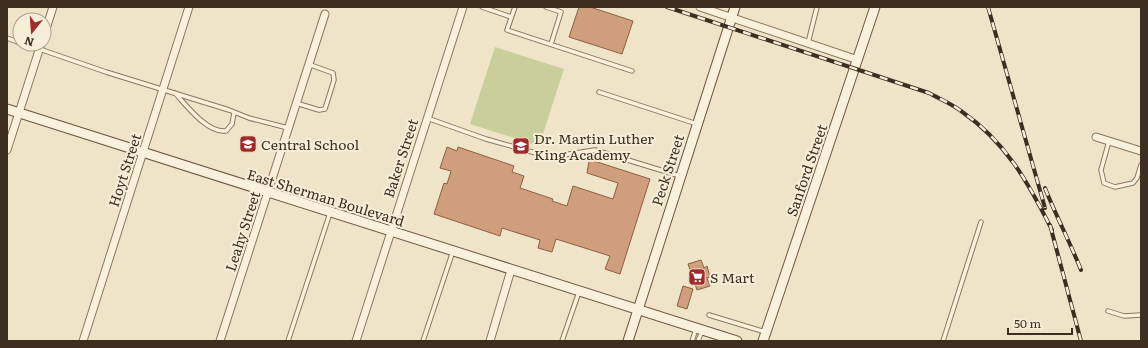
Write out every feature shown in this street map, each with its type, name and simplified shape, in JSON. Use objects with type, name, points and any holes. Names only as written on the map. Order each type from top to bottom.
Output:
[{"type":"main road","name":"Peck Street","points":[[628,341],[735,7]]},
{"type":"main road","name":"Sanford Street","points":[[763,341],[875,7]]},
{"type":"main road","name":"East Sherman Boulevard","points":[[7,110],[737,341]]},
{"type":"street","name":"Hoyt Street","points":[[83,341],[189,7]]},
{"type":"street","name":"Baker Street","points":[[356,341],[463,7]]},
{"type":"street","points":[[700,7],[713,9],[731,17],[858,60]]},
{"type":"street","name":"Leahy Street","points":[[220,341],[325,14]]},
{"type":"street","points":[[7,150],[38,52]]},
{"type":"street","points":[[1096,137],[1141,151]]},
{"type":"street","points":[[490,341],[511,270]]},
{"type":"lane","points":[[482,7],[512,17]]},
{"type":"lane","points":[[515,7],[507,30],[632,71]]},
{"type":"lane","points":[[546,7],[561,12]]},
{"type":"lane","points":[[551,44],[563,7]]},
{"type":"lane","points":[[808,43],[817,7]]},
{"type":"lane","points":[[52,51],[106,72],[163,89],[248,118],[288,128]]},
{"type":"lane","points":[[296,103],[319,110],[325,110],[334,80],[333,73],[308,64]]},
{"type":"lane","points":[[599,92],[697,124]]},
{"type":"lane","points":[[174,93],[207,124],[219,132],[226,131],[232,124],[234,113]]},
{"type":"lane","points":[[427,118],[486,139],[550,157],[595,150],[680,176]]},
{"type":"lane","points":[[1109,141],[1101,170],[1104,183],[1115,187],[1133,183],[1137,178],[1141,165]]},
{"type":"lane","points":[[288,341],[330,213]]},
{"type":"lane","points":[[943,341],[981,222]]},
{"type":"lane","points":[[423,341],[453,251]]},
{"type":"lane","points":[[562,341],[579,291]]},
{"type":"lane","points":[[1108,311],[1124,316],[1141,316]]},
{"type":"lane","points":[[709,315],[766,332]]},
{"type":"lane","points":[[692,341],[699,329]]},
{"type":"lane","points":[[698,341],[699,329]]},
{"type":"green space","points":[[495,47],[564,69],[539,146],[470,124]]},
{"type":"building","points":[[579,7],[590,7],[633,21],[622,54],[569,37]]},
{"type":"building","points":[[447,147],[457,151],[458,147],[514,166],[512,172],[524,176],[520,188],[553,199],[552,201],[567,206],[573,186],[613,199],[618,183],[587,173],[589,161],[591,160],[650,179],[620,274],[605,269],[610,256],[556,239],[552,252],[538,248],[540,240],[502,228],[500,236],[434,214],[444,183],[447,184],[451,171],[440,168]]},
{"type":"building","points":[[701,260],[704,268],[707,266],[710,277],[707,278],[710,286],[697,290],[688,264]]},
{"type":"building","points":[[683,286],[693,289],[687,309],[677,306]]},
{"type":"railway","points":[[667,7],[929,93],[954,106],[977,123],[1003,150],[1025,179],[1052,230]]},
{"type":"railway","points":[[988,7],[1045,208]]},
{"type":"railway","points":[[1045,188],[1081,270]]},
{"type":"railway","points":[[1050,225],[1081,341]]},
{"type":"place","name":"Central School","points":[[248,144]]},
{"type":"place","name":"Dr. Martin Luther King Academy","points":[[521,146]]},
{"type":"place","name":"S Mart","points":[[697,277]]}]
